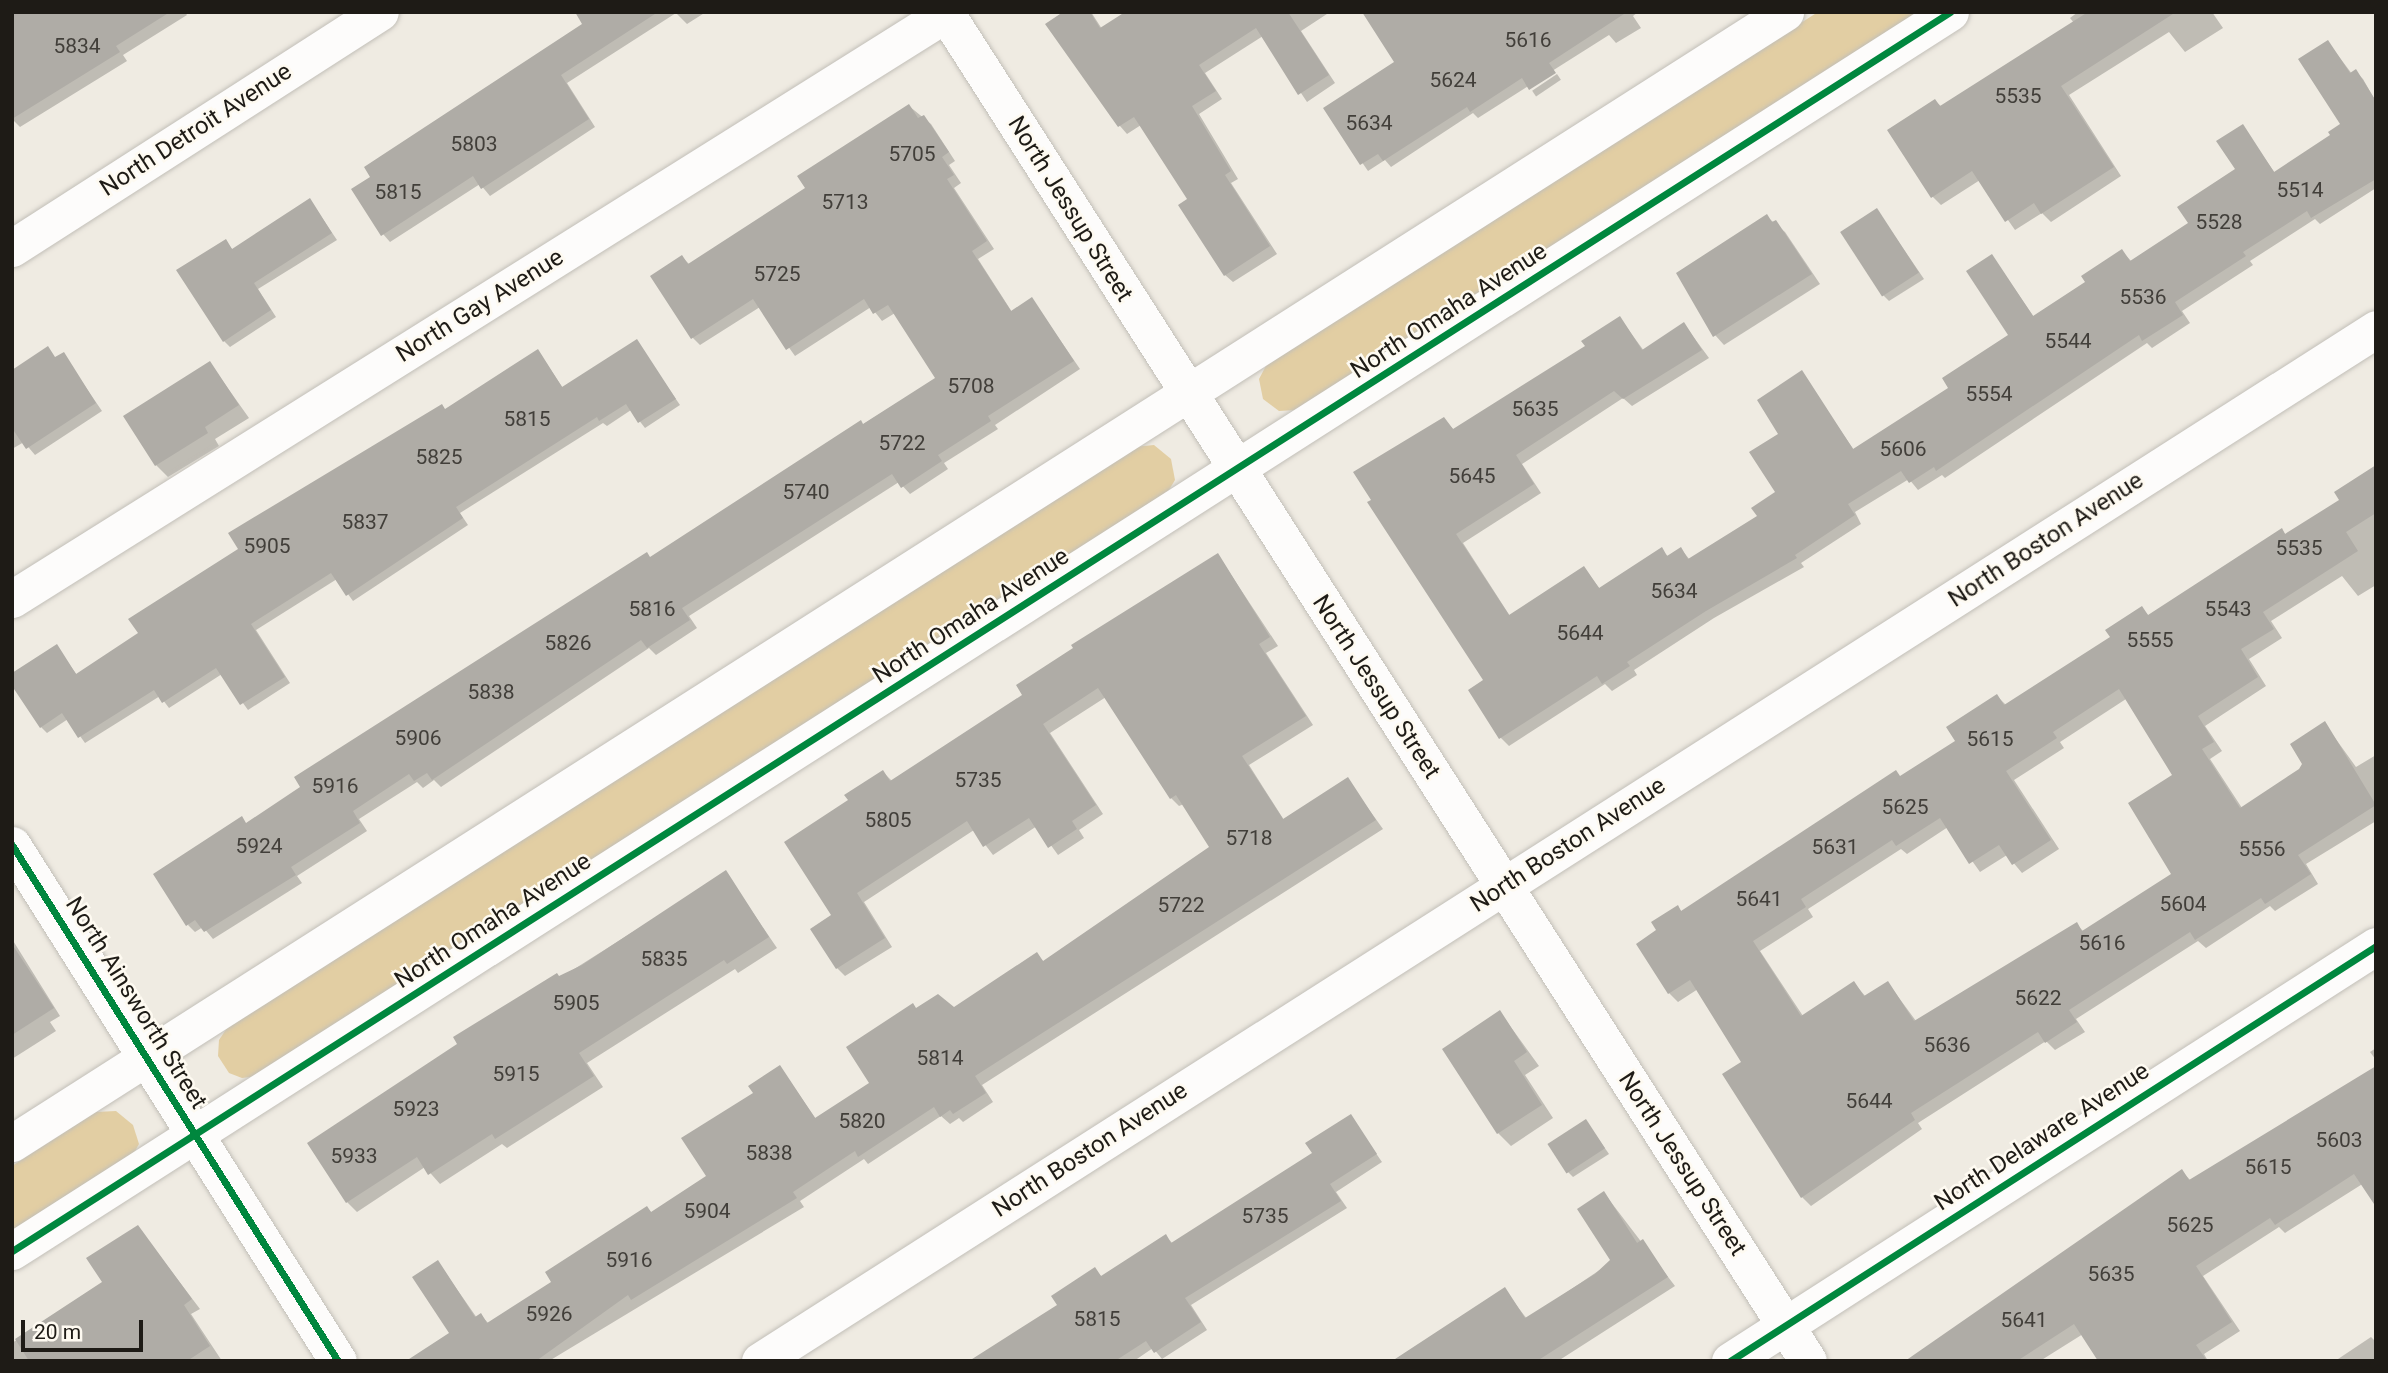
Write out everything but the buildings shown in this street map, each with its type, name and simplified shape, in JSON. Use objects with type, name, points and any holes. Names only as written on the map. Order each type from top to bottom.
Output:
[{"type":"street","name":"North Detroit Avenue","points":[[12,248],[380,12]]},
{"type":"street","points":[[12,1143],[1785,12]]},
{"type":"street","name":"North Omaha Avenue","points":[[12,1251],[1950,12]]},
{"type":"street","name":"North Jessup Street","points":[[946,13],[1808,1361]]},
{"type":"street","name":"North Gay Avenue","points":[[12,599],[946,13]]},
{"type":"street","name":"North Boston Avenue","points":[[760,1361],[2376,329]]},
{"type":"street","name":"North Ainsworth Street","points":[[12,845],[338,1361]]},
{"type":"street","name":"North Delaware Avenue","points":[[1730,1361],[2376,946]]},
{"type":"shaded area","points":[[1818,12],[1922,12],[1296,410],[1279,411],[1263,399],[1259,379],[1267,364]]},
{"type":"shaded area","points":[[1154,445],[1171,459],[1175,480],[1166,495],[257,1076],[242,1078],[229,1073],[218,1056],[219,1040],[227,1028],[1134,447]]},
{"type":"shaded area","points":[[116,1111],[133,1125],[139,1144],[129,1162],[12,1237],[12,1166],[96,1112]]},
{"type":"cycle path","points":[[12,1251],[1950,12]]},
{"type":"cycle path","points":[[12,845],[338,1361]]},
{"type":"cycle path","points":[[1730,1361],[2376,946]]}]
